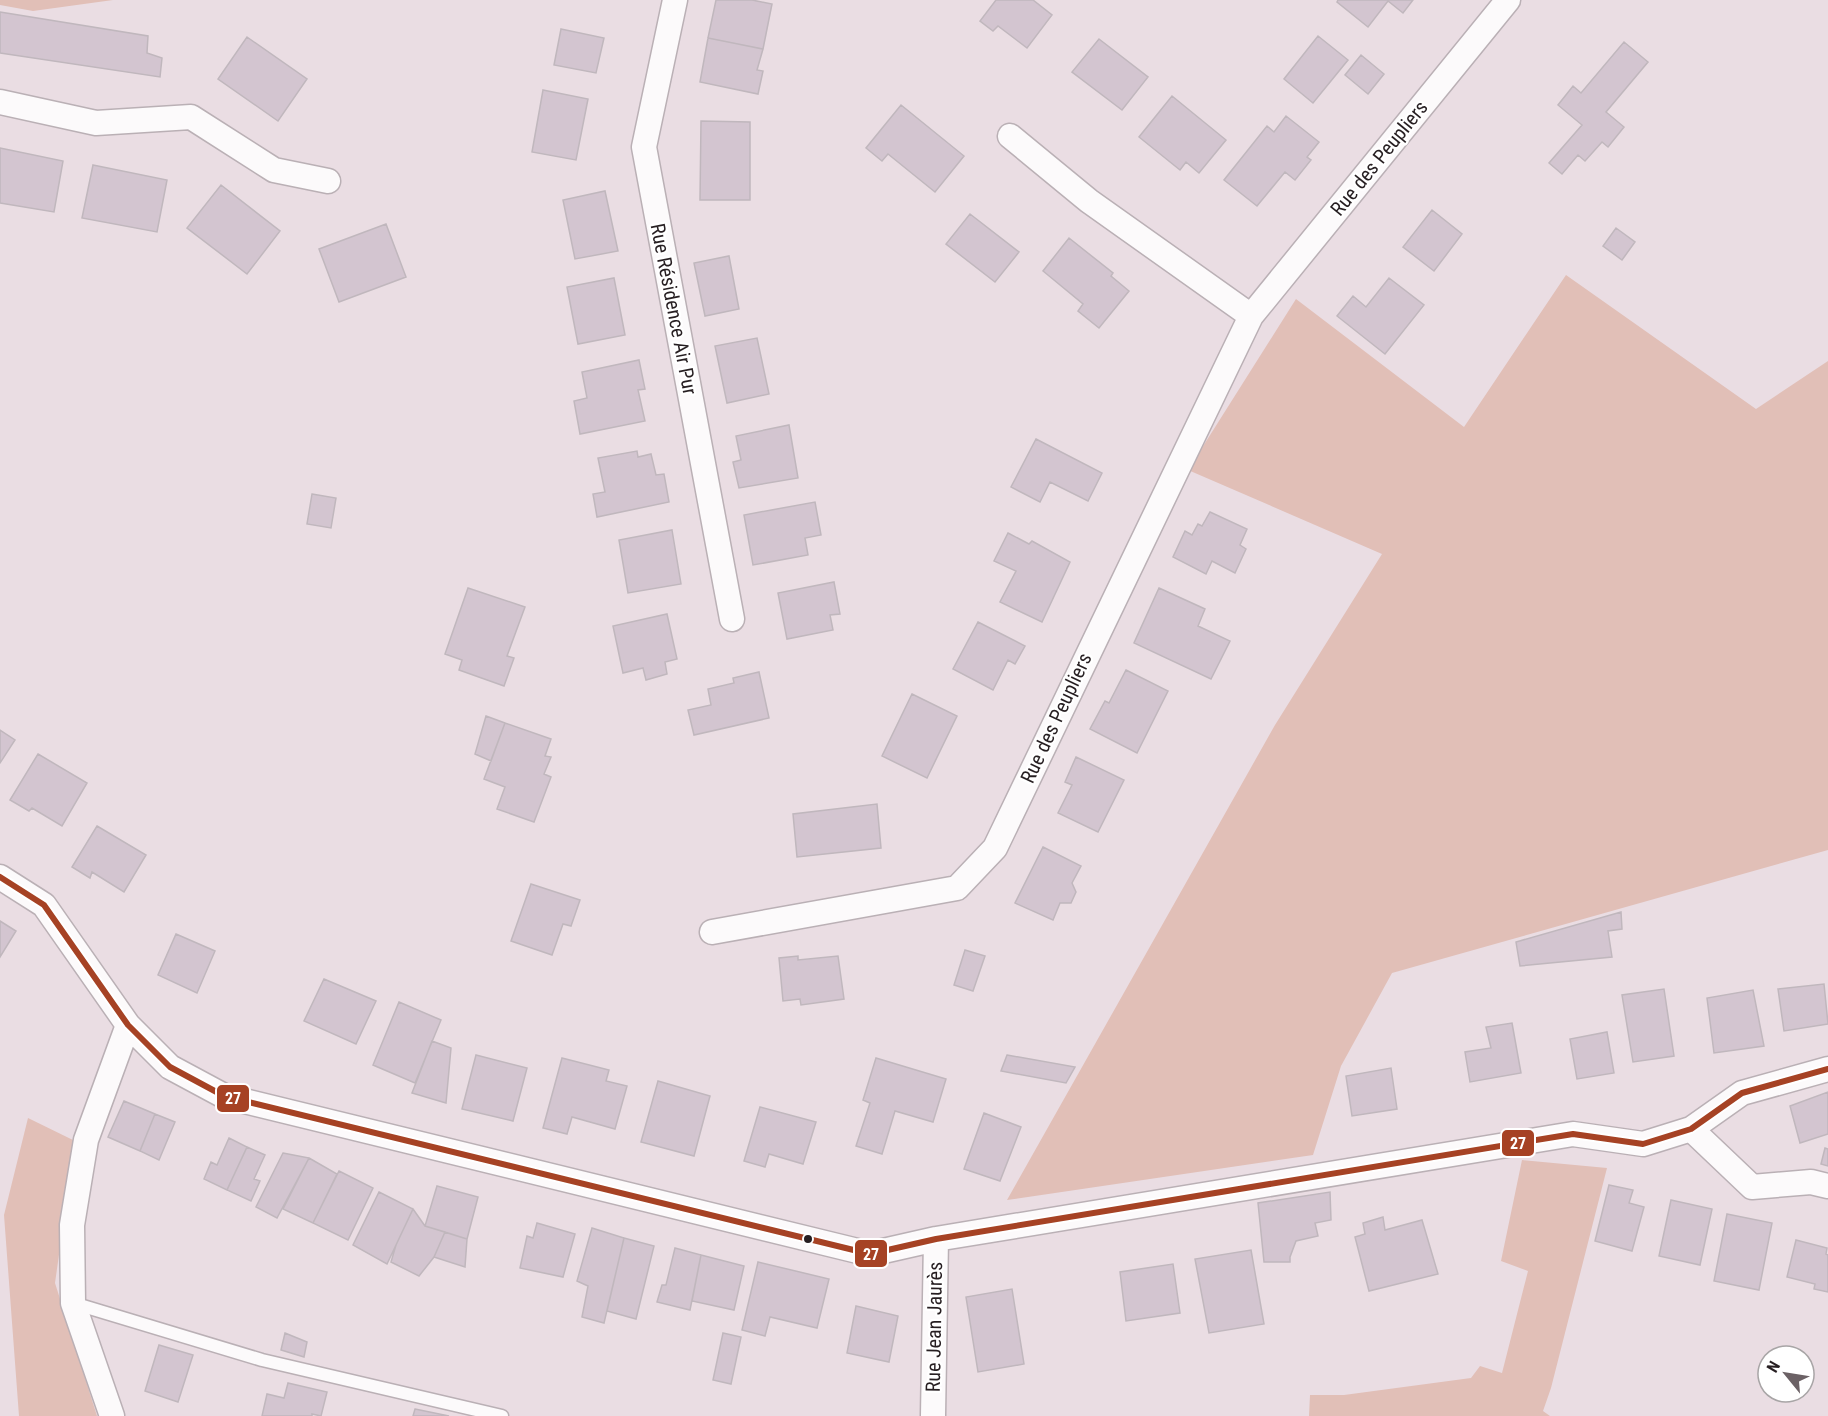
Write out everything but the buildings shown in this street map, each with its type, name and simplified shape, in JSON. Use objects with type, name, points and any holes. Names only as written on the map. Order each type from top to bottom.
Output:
[{"type":"street","name":"Rue Résidence Air Pur","points":[[675,0],[644,147],[732,619]]},
{"type":"street","name":"Rue des Peupliers","points":[[712,932],[957,888],[995,848],[1251,316],[1508,0]]},
{"type":"street","points":[[0,102],[96,123],[192,117],[274,170],[328,181]]},
{"type":"street","points":[[1010,136],[1089,201],[1251,316]]},
{"type":"street","points":[[0,877],[44,905],[128,1025],[170,1066],[224,1095],[870,1254],[936,1239],[1573,1134],[1643,1144],[1691,1129],[1742,1093],[1828,1069]]},
{"type":"street","points":[[112,1416],[73,1304],[72,1225],[86,1140],[128,1025]]},
{"type":"street","points":[[1691,1129],[1752,1187],[1811,1182],[1828,1186]]},
{"type":"street","name":"Rue Jean Jaurès","points":[[933,1416],[936,1239]]},
{"type":"lane","points":[[73,1304],[262,1360],[501,1416]]},
{"type":"shaded area","points":[[0,0],[113,0],[33,11],[0,5]]},
{"type":"shaded area","points":[[1566,275],[1756,409],[1828,361],[1828,850],[1392,973],[1341,1066],[1313,1155],[1007,1200],[1275,725],[1382,554],[1188,470],[1296,299],[1464,427]]},
{"type":"shaded area","points":[[28,1118],[75,1141],[55,1283],[97,1416],[19,1416],[4,1215]]},
{"type":"shaded area","points":[[1522,1160],[1607,1168],[1551,1388],[1543,1411],[1550,1416],[1309,1416],[1310,1395],[1344,1395],[1471,1378],[1480,1366],[1502,1373],[1528,1271],[1501,1261]]},
{"type":"transit line","name":"27","points":[[0,877],[44,905],[128,1025],[170,1067],[224,1096],[870,1254],[936,1239],[1573,1134],[1643,1144],[1691,1129],[1742,1093],[1828,1069]]}]
